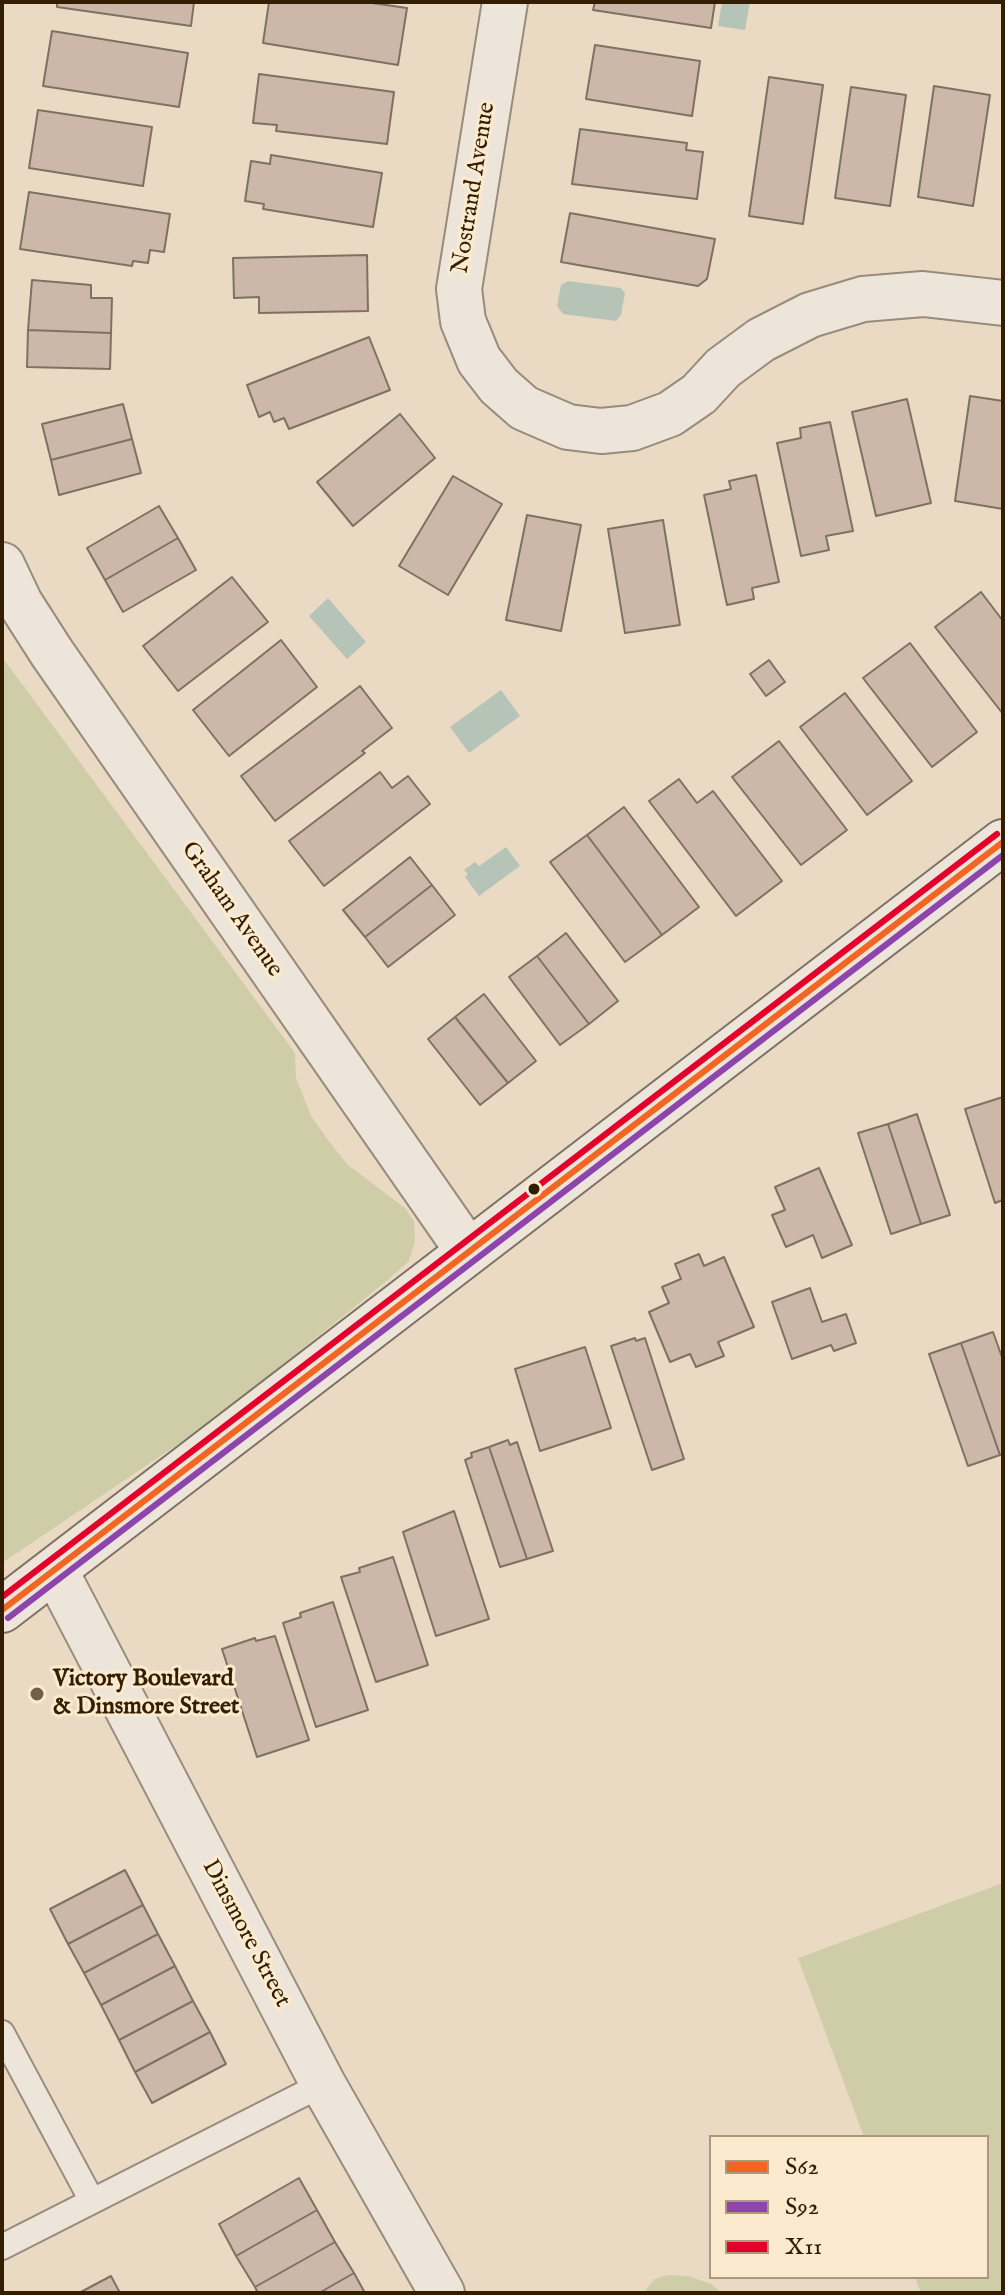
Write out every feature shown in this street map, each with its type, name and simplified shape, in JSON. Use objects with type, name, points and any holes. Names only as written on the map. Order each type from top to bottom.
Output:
[{"type":"street","name":"Nostrand Avenue","points":[[505,2],[459,289],[463,321],[479,360],[499,386],[524,408],[568,427],[601,431],[632,428],[670,414],[699,394],[723,368],[761,340],[810,315],[863,299],[923,294],[1003,303]]},
{"type":"street","name":"Graham Avenue","points":[[2,565],[20,603],[52,653],[468,1251]]},
{"type":"street","points":[[2,1610],[1003,842]]},
{"type":"street","name":"Dinsmore Street","points":[[55,1570],[323,2084],[442,2293]]},
{"type":"lane","points":[[2,2033],[92,2201]]},
{"type":"lane","points":[[2,2247],[323,2084]]},
{"type":"green space","points":[[2,657],[295,1053],[296,1078],[311,1116],[348,1165],[405,1208],[414,1221],[415,1241],[409,1261],[270,1375],[196,1432],[2,1563]]},
{"type":"green space","points":[[1003,1883],[1003,2293],[921,2293],[916,2279],[989,2279],[989,2135],[863,2135],[798,1958]]},
{"type":"green space","points":[[668,2275],[688,2276],[711,2284],[722,2293],[643,2293],[655,2279]]},
{"type":"shaded area","points":[[722,2],[750,2],[745,30],[718,26]]},
{"type":"shaded area","points":[[568,281],[621,288],[625,293],[621,315],[616,321],[563,314],[557,306],[561,285]]},
{"type":"shaded area","points":[[328,598],[366,642],[347,659],[309,616]]},
{"type":"shaded area","points":[[501,690],[520,716],[469,753],[450,727]]},
{"type":"shaded area","points":[[506,847],[520,866],[479,896],[465,877],[468,874],[464,870],[475,862],[479,866]]},
{"type":"building","points":[[57,2],[194,2],[191,26],[57,7]]},
{"type":"building","points":[[269,2],[365,2],[407,8],[398,65],[263,43]]},
{"type":"building","points":[[595,2],[715,2],[711,28],[593,10]]},
{"type":"building","points":[[52,31],[188,53],[179,107],[43,86]]},
{"type":"building","points":[[595,45],[700,61],[692,116],[586,99]]},
{"type":"building","points":[[259,74],[394,92],[387,144],[276,131],[277,125],[253,123]]},
{"type":"building","points":[[769,77],[823,85],[803,224],[749,216]]},
{"type":"building","points":[[934,86],[990,95],[973,206],[918,197]]},
{"type":"building","points":[[851,87],[906,95],[890,206],[835,198]]},
{"type":"building","points":[[38,110],[152,127],[143,186],[29,168]]},
{"type":"building","points":[[580,129],[687,143],[686,150],[703,152],[697,199],[572,184]]},
{"type":"building","points":[[271,155],[382,173],[373,227],[263,209],[264,204],[245,201],[251,161],[270,164]]},
{"type":"building","points":[[29,192],[170,214],[164,252],[150,250],[148,263],[133,261],[132,266],[20,249]]},
{"type":"building","points":[[570,213],[715,239],[707,279],[698,286],[561,262]]},
{"type":"building","points":[[367,255],[368,311],[259,313],[259,297],[234,298],[233,258]]},
{"type":"building","points":[[32,280],[91,285],[91,298],[112,298],[111,333],[28,330]]},
{"type":"building","points":[[28,330],[111,333],[110,369],[27,367]]},
{"type":"building","points":[[369,337],[390,390],[289,429],[284,418],[274,422],[270,412],[259,417],[247,385]]},
{"type":"building","points":[[970,396],[1003,401],[1003,509],[955,501]]},
{"type":"building","points":[[907,399],[931,503],[876,516],[852,412]]},
{"type":"building","points":[[123,404],[132,439],[51,460],[42,424]]},
{"type":"building","points":[[400,414],[435,458],[353,526],[317,482]]},
{"type":"building","points":[[830,422],[853,531],[826,536],[829,550],[801,556],[777,443],[801,438],[800,428]]},
{"type":"building","points":[[132,439],[141,473],[59,495],[51,460]]},
{"type":"building","points":[[756,475],[779,582],[752,588],[754,599],[727,605],[704,495],[731,489],[729,481]]},
{"type":"building","points":[[453,476],[502,504],[448,595],[399,566]]},
{"type":"building","points":[[159,506],[178,538],[105,580],[87,548]]},
{"type":"building","points":[[527,515],[581,525],[561,631],[506,620]]},
{"type":"building","points":[[663,520],[680,625],[625,633],[608,529]]},
{"type":"building","points":[[178,538],[196,570],[123,612],[105,580]]},
{"type":"building","points":[[232,577],[268,622],[178,691],[143,646]]},
{"type":"building","points":[[981,592],[1003,621],[1003,714],[935,627]]},
{"type":"building","points":[[281,640],[317,687],[229,756],[193,710]]},
{"type":"building","points":[[910,643],[977,732],[932,767],[863,678]]},
{"type":"building","points":[[769,660],[785,682],[766,696],[750,674]]},
{"type":"building","points":[[360,686],[392,728],[362,751],[365,753],[275,821],[241,776]]},
{"type":"building","points":[[845,693],[912,781],[867,815],[800,727]]},
{"type":"building","points":[[779,741],[847,830],[801,865],[732,777]]},
{"type":"building","points":[[380,772],[392,788],[408,776],[430,804],[324,886],[289,841]]},
{"type":"building","points":[[679,779],[697,803],[713,791],[782,881],[736,916],[649,801]]},
{"type":"building","points":[[624,807],[699,907],[662,935],[587,835]]},
{"type":"building","points":[[587,835],[662,935],[625,962],[550,862]]},
{"type":"building","points":[[410,857],[432,885],[365,937],[343,910]]},
{"type":"building","points":[[432,885],[455,915],[388,967],[365,937]]},
{"type":"building","points":[[566,933],[618,1001],[589,1024],[537,956]]},
{"type":"building","points":[[537,956],[589,1024],[560,1045],[509,977]]},
{"type":"building","points":[[484,994],[536,1061],[508,1083],[455,1017]]},
{"type":"building","points":[[455,1017],[508,1083],[480,1105],[428,1039]]},
{"type":"building","points":[[1003,1097],[1003,1200],[995,1203],[965,1109]]},
{"type":"building","points":[[917,1114],[950,1215],[921,1224],[888,1124]]},
{"type":"building","points":[[888,1124],[921,1224],[891,1234],[858,1133]]},
{"type":"building","points":[[819,1168],[852,1245],[822,1258],[813,1235],[786,1247],[772,1215],[785,1210],[775,1187]]},
{"type":"building","points":[[699,1254],[704,1266],[724,1257],[754,1327],[718,1342],[724,1356],[696,1367],[690,1354],[670,1362],[649,1312],[669,1303],[662,1287],[681,1279],[675,1264]]},
{"type":"building","points":[[810,1288],[822,1322],[846,1314],[856,1343],[834,1351],[831,1345],[792,1359],[772,1302]]},
{"type":"building","points":[[993,1332],[1003,1360],[1003,1454],[1000,1455],[961,1343]]},
{"type":"building","points":[[635,1338],[636,1341],[645,1338],[684,1459],[652,1470],[611,1346]]},
{"type":"building","points":[[961,1343],[1000,1455],[968,1466],[929,1354]]},
{"type":"building","points":[[585,1347],[611,1428],[540,1451],[515,1369]]},
{"type":"building","points":[[508,1440],[510,1445],[517,1442],[553,1551],[527,1559],[489,1447]]},
{"type":"building","points":[[489,1447],[527,1559],[500,1567],[465,1460],[472,1457],[471,1453]]},
{"type":"building","points":[[454,1511],[489,1619],[436,1636],[403,1532]]},
{"type":"building","points":[[393,1557],[428,1665],[376,1682],[341,1577]]},
{"type":"building","points":[[333,1602],[368,1710],[316,1727],[283,1623],[301,1617],[300,1613]]},
{"type":"building","points":[[275,1636],[309,1740],[257,1757],[222,1649],[255,1638],[256,1641]]},
{"type":"building","points":[[125,1870],[143,1905],[68,1944],[50,1909]]},
{"type":"building","points":[[143,1905],[158,1934],[84,1973],[68,1944]]},
{"type":"building","points":[[158,1934],[175,1966],[101,2005],[84,1973]]},
{"type":"building","points":[[175,1966],[193,2001],[119,2040],[101,2005]]},
{"type":"building","points":[[193,2001],[210,2032],[135,2072],[119,2040]]},
{"type":"building","points":[[210,2032],[226,2064],[152,2103],[135,2072]]},
{"type":"building","points":[[299,2178],[317,2210],[236,2256],[219,2224]]},
{"type":"building","points":[[317,2210],[335,2242],[255,2287],[236,2256]]},
{"type":"building","points":[[335,2242],[354,2273],[319,2293],[258,2293],[255,2287]]},
{"type":"building","points":[[354,2273],[365,2293],[319,2293]]},
{"type":"building","points":[[111,2276],[120,2293],[79,2293]]},
{"type":"transit line","name":"X11","points":[[2,1597],[997,834]]},
{"type":"transit line","name":"S62","points":[[2,1610],[1003,842]]},
{"type":"transit line","name":"S92","points":[[8,1618],[1003,855]]},
{"type":"place","name":"Victory Boulevard & Dinsmore Street","points":[[37,1694]]}]
